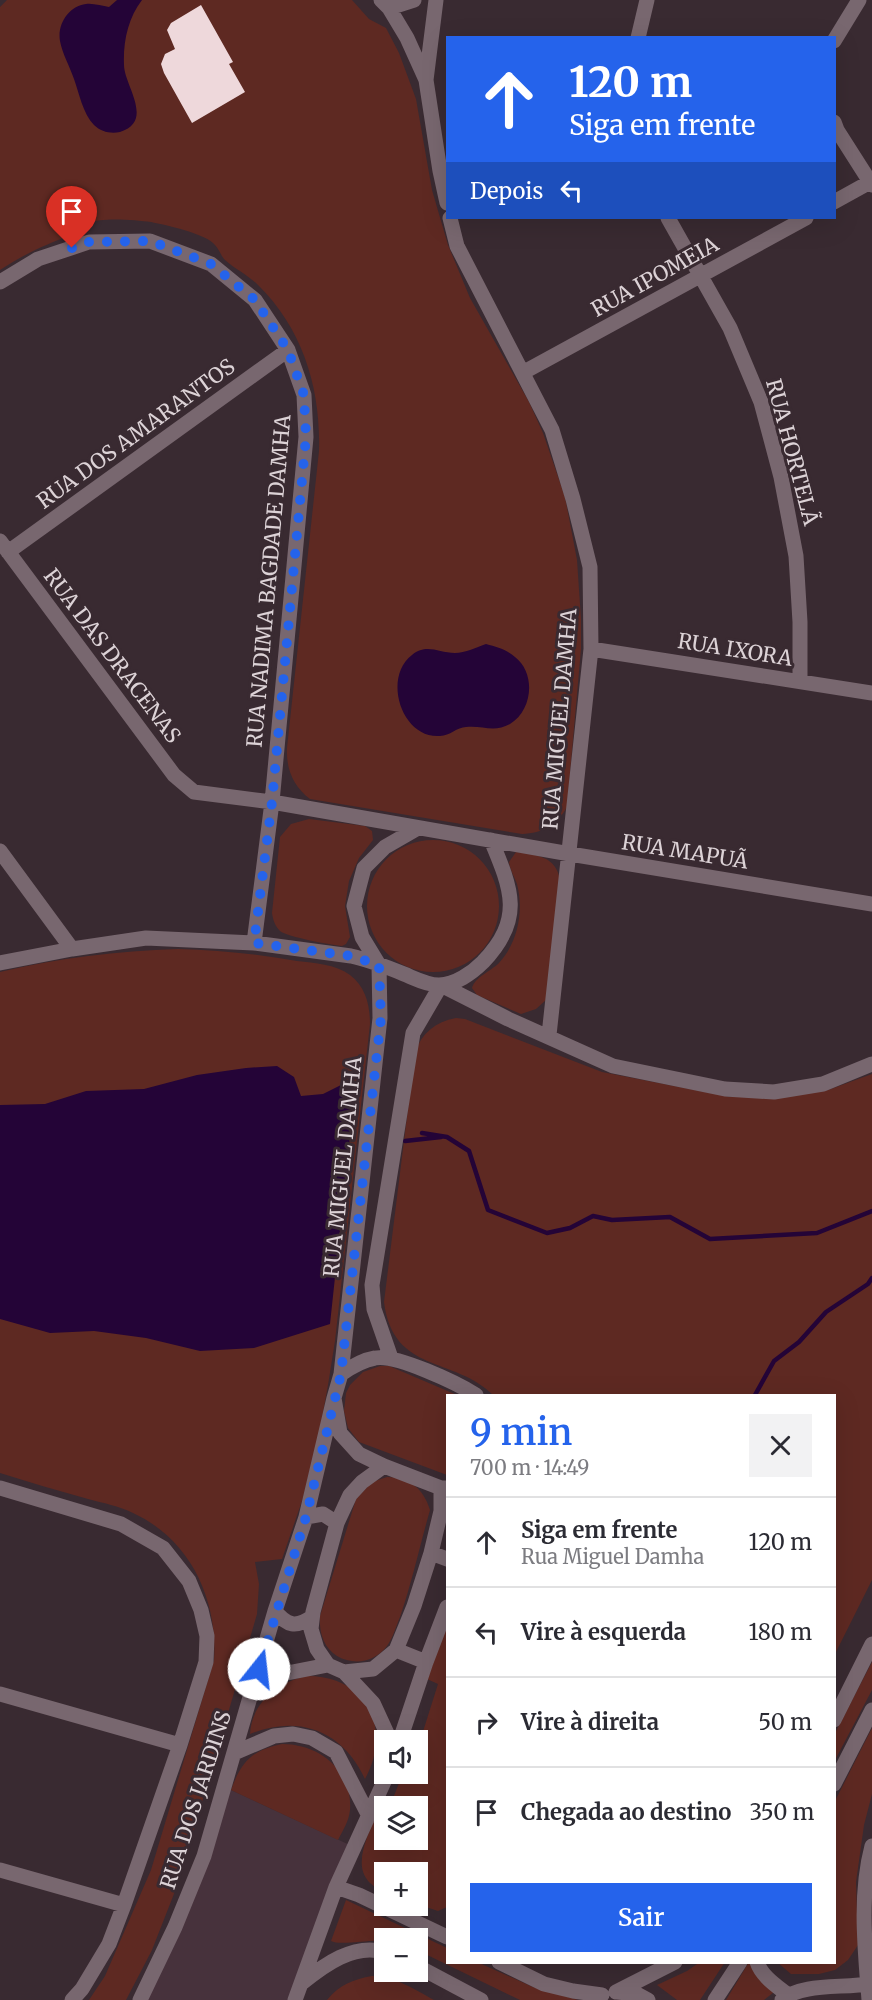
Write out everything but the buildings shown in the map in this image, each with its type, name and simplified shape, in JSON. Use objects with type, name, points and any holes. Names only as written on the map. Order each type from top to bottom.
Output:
[{"type":"street","points":[[414,0],[385,4],[407,38],[426,80],[446,198]]},
{"type":"street","points":[[426,80],[436,0]]},
{"type":"street","points":[[638,36],[647,0]]},
{"type":"street","points":[[836,38],[860,0]]},
{"type":"street","points":[[836,127],[871,183],[836,201]]},
{"type":"street","name":"RUA MIGUEL DAMHA","points":[[450,219],[457,246],[552,430],[590,567],[591,649],[549,1035]]},
{"type":"street","name":"RUA HORTELÃ","points":[[669,219],[730,328],[761,402],[781,477],[796,556],[800,622],[800,681]]},
{"type":"street","name":"RUA IPOMEIA","points":[[524,372],[804,219]]},
{"type":"street","name":"RUA NADIMA BAGDADE DAMHA","points":[[0,282],[38,260],[89,242],[150,241],[211,264],[255,300],[288,350],[304,395],[306,437],[272,802],[254,943]]},
{"type":"street","name":"RUA DOS AMARANTOS","points":[[4,546],[288,350]]},
{"type":"street","name":"RUA DAS DRACENAS","points":[[4,546],[174,775],[194,792],[272,802]]},
{"type":"street","name":"RUA IXORA","points":[[591,649],[872,693]]},
{"type":"street","points":[[272,802],[491,840],[511,895],[509,925],[494,951],[472,974],[441,985]]},
{"type":"street","points":[[373,962],[354,906],[364,868],[385,847],[418,828]]},
{"type":"street","name":"RUA MAPUÃ","points":[[491,840],[872,904]]},
{"type":"street","points":[[0,851],[72,949]]},
{"type":"street","points":[[0,963],[146,938],[254,943],[373,962],[419,980],[441,985],[508,1019],[549,1035],[613,1066],[725,1089],[774,1092],[813,1086],[872,1064]]},
{"type":"street","name":"RUA MIGUEL DAMHA","points":[[334,1398],[341,1374],[381,1018],[373,962]]},
{"type":"street","name":"RUA MIGUEL DAMHA","points":[[391,1358],[374,1309],[372,1284],[413,1033],[441,985]]},
{"type":"street","points":[[341,1374],[354,1366],[376,1358],[391,1358],[460,1385],[474,1394]]},
{"type":"street","points":[[334,1398],[340,1433],[359,1454],[384,1466],[444,1488],[431,1553],[396,1650],[374,1669],[344,1672]]},
{"type":"street","name":"RUA DOS JARDINS","points":[[140,2000],[175,1927],[204,1856],[275,1611],[306,1517],[334,1398]]},
{"type":"street","points":[[384,1466],[362,1482],[350,1495],[337,1523],[312,1617],[311,1629],[317,1649],[328,1665],[344,1672],[373,1703],[385,1730]]},
{"type":"street","points":[[0,1488],[122,1524],[164,1548],[189,1581],[207,1636],[206,1662],[180,1745],[124,1905],[109,1944],[82,1989],[72,2000]]},
{"type":"street","points":[[306,1517],[323,1514],[337,1523]]},
{"type":"street","points":[[431,1553],[446,1559]]},
{"type":"street","points":[[275,1611],[282,1620],[293,1624],[305,1622],[312,1617]]},
{"type":"street","points":[[403,1730],[446,1611]]},
{"type":"street","points":[[836,1716],[872,1644]]},
{"type":"street","points":[[396,1650],[426,1662]]},
{"type":"street","points":[[252,1691],[282,1674],[328,1665]]},
{"type":"street","points":[[0,1694],[180,1745]]},
{"type":"street","points":[[836,1780],[872,1710]]},
{"type":"street","points":[[234,1752],[274,1736],[293,1734],[312,1738],[336,1752],[369,1816]]},
{"type":"street","points":[[295,2000],[336,1887],[383,1784]]},
{"type":"street","points":[[869,2000],[870,1983],[864,1931],[866,1868],[872,1845]]},
{"type":"street","points":[[0,1870],[124,1905]]},
{"type":"street","points":[[336,1887],[360,1895],[446,1937]]},
{"type":"street","points":[[302,1983],[324,1965],[349,1953],[374,1949]]},
{"type":"street","points":[[503,1964],[544,1984],[605,1996],[638,1994],[648,2000]]},
{"type":"street","points":[[605,1996],[671,1964]]},
{"type":"street","points":[[715,2000],[739,1964]]},
{"type":"street","points":[[758,1964],[759,1968],[785,1997],[805,1990],[870,1983]]},
{"type":"street","points":[[428,1972],[481,2000]]},
{"type":"shaded area","points":[[7,0],[352,0],[369,19],[386,28],[399,53],[416,99],[432,190],[448,245],[470,298],[529,402],[543,433],[565,497],[577,560],[581,649],[567,807],[559,819],[549,827],[522,834],[310,799],[295,783],[289,770],[287,748],[319,451],[317,405],[306,361],[298,341],[274,302],[250,278],[225,260],[211,241],[186,231],[144,221],[94,221],[75,233],[36,250],[0,270],[0,7]]},
{"type":"shaded area","points":[[117,0],[142,0],[130,22],[124,56],[125,73],[137,111],[130,127],[113,133],[97,127],[87,115],[62,50],[60,28],[70,12],[80,5],[95,4],[109,7]]},
{"type":"shaded area","points":[[486,644],[512,654],[526,672],[529,691],[527,701],[518,718],[504,727],[463,727],[440,736],[427,734],[415,728],[400,705],[398,678],[403,665],[417,651],[428,649],[459,653]]},
{"type":"shaded area","points":[[309,819],[365,826],[372,831],[373,840],[359,858],[349,881],[345,906],[350,937],[342,946],[291,936],[278,929],[273,918],[280,837],[291,824]]},
{"type":"shaded area","points":[[433,840],[458,845],[480,859],[494,881],[499,906],[494,931],[480,953],[458,967],[433,972],[408,967],[386,953],[372,931],[367,906],[372,881],[386,859],[408,845]]},
{"type":"shaded area","points":[[516,852],[550,861],[558,872],[560,880],[546,1000],[536,1009],[521,1014],[477,995],[472,988],[480,977],[506,955],[515,936],[520,905],[517,884],[509,862]]},
{"type":"shaded area","points":[[178,949],[253,954],[338,968],[360,985],[368,1004],[370,1024],[335,1341],[320,1429],[303,1498],[282,1559],[255,1562],[259,1584],[257,1614],[179,1881],[152,1950],[126,2000],[89,2000],[105,1976],[151,1870],[214,1660],[214,1637],[211,1615],[196,1573],[185,1555],[153,1524],[122,1508],[0,1473],[0,972],[88,956]]},
{"type":"shaded area","points":[[456,1018],[465,1019],[602,1072],[731,1097],[828,1090],[872,1074],[872,1580],[836,1652],[836,1394],[492,1394],[461,1374],[412,1353],[399,1341],[390,1325],[384,1302],[415,1052],[421,1039],[430,1029]]},
{"type":"shaded area","points":[[277,1066],[294,1077],[301,1096],[323,1094],[343,1084],[353,1098],[352,1127],[330,1324],[254,1348],[200,1351],[146,1338],[94,1331],[50,1333],[0,1319],[0,1105],[45,1104],[86,1091],[144,1089],[197,1075]]},
{"type":"shaded area","points":[[380,1366],[389,1366],[455,1394],[446,1394],[446,1475],[359,1442],[348,1428],[344,1411],[346,1393],[350,1385],[363,1372]]},
{"type":"shaded area","points":[[387,1477],[402,1479],[420,1490],[430,1510],[404,1604],[391,1639],[377,1656],[364,1661],[350,1661],[337,1656],[325,1644],[320,1628],[320,1616],[356,1499],[372,1482]]},
{"type":"shaded area","points":[[446,1628],[446,1907],[438,1911],[428,1908],[428,1862],[374,1862],[374,1886],[365,1877],[362,1857],[374,1819],[374,1850],[428,1850],[428,1796],[394,1796],[399,1784],[428,1784],[428,1730],[423,1730],[438,1684],[427,1679]]},
{"type":"shaded area","points":[[872,1662],[872,1690],[836,1758],[836,1731]]},
{"type":"shaded area","points":[[307,1676],[328,1678],[345,1685],[359,1695],[369,1708],[375,1730],[373,1760],[365,1779],[356,1762],[345,1749],[332,1738],[318,1731],[286,1726],[268,1728],[250,1734],[261,1703],[268,1695],[296,1679]]},
{"type":"shaded area","points":[[872,1728],[872,1794],[864,1825],[856,1882],[858,1945],[848,1960],[835,1970],[819,1974],[791,1974],[779,1964],[836,1964],[836,1799]]},
{"type":"shaded area","points":[[282,1744],[296,1745],[321,1754],[340,1772],[346,1783],[350,1810],[338,1840],[231,1790],[239,1772],[249,1759],[263,1750]]},
{"type":"shaded area","points":[[224,1789],[231,1790],[354,1847],[295,2000],[140,2000]]},
{"type":"shaded area","points":[[346,1900],[374,1913],[374,1916],[380,1916],[405,1928],[374,1928],[374,1941],[331,1941]]},
{"type":"shaded area","points":[[428,1939],[446,1948],[446,1964],[481,1964],[533,1987],[578,2000],[520,2000],[428,1955]]},
{"type":"shaded area","points":[[697,1964],[724,1964],[700,2000],[677,2000],[657,1985]]},
{"type":"shaded area","points":[[748,1964],[751,1964],[774,1992],[764,2000],[726,2000]]},
{"type":"shaded area","points":[[372,1976],[374,1976],[374,1982],[399,1982],[434,2000],[327,2000],[337,1990],[359,1979]]},
{"type":"waterway","points":[[422,1133],[447,1137],[469,1151],[488,1210],[547,1233],[570,1228],[593,1216],[612,1220],[670,1217],[710,1239],[817,1233],[872,1211]]},
{"type":"waterway","points":[[405,1141],[441,1137]]},
{"type":"waterway","points":[[756,1394],[774,1361],[799,1342],[826,1312],[868,1284],[872,1278]]},
{"type":"route","points":[[72,248],[89,242],[150,241],[211,264],[255,300],[288,350],[304,395],[306,437],[272,802],[254,943],[351,956],[379,965],[381,1018],[341,1374],[306,1517],[275,1611],[259,1669]]}]
